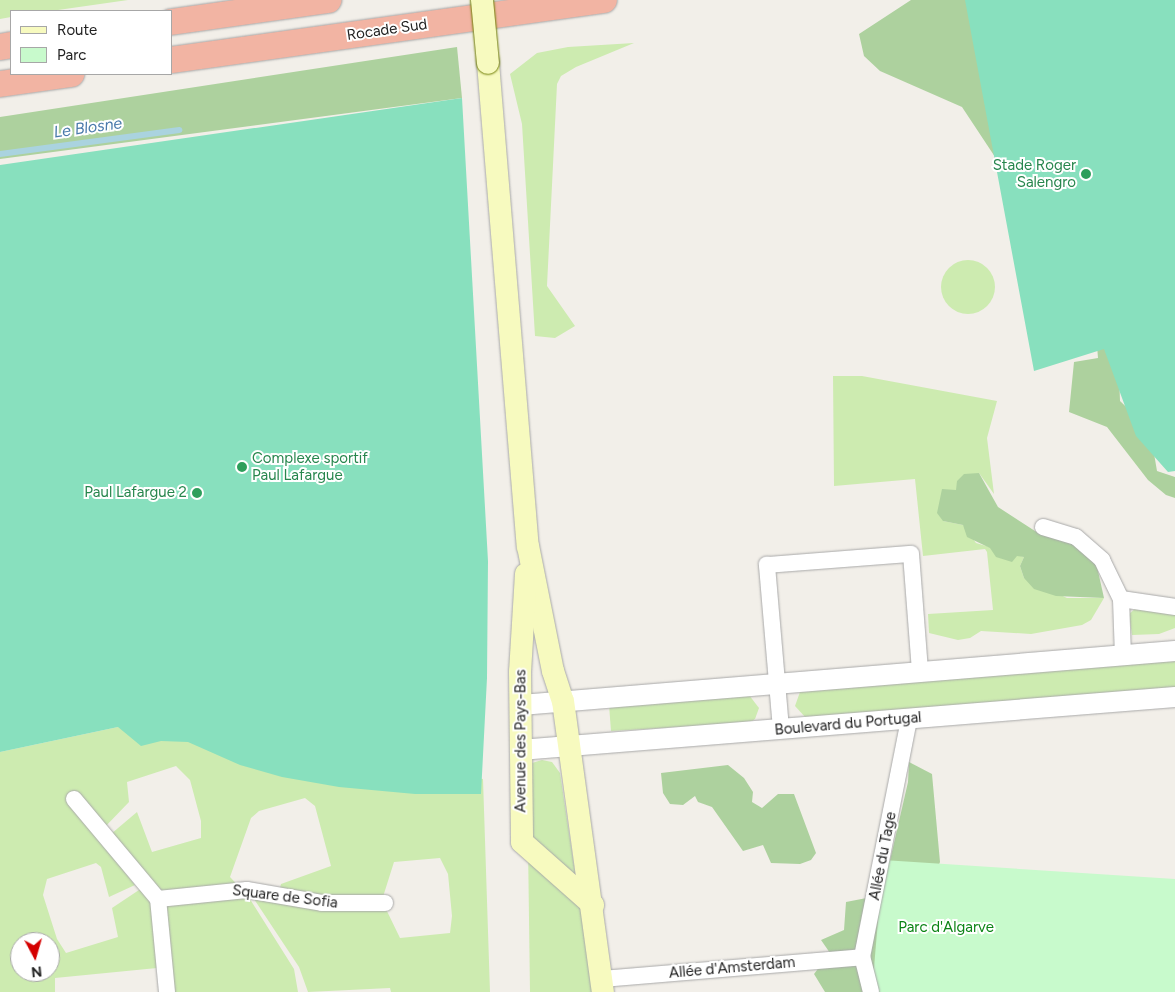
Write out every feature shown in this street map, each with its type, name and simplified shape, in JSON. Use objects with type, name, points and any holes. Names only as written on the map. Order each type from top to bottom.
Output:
[{"type":"highway","points":[[172,22],[328,0]]},
{"type":"highway","name":"Rocade Sud","points":[[172,60],[604,0]]},
{"type":"highway","points":[[0,84],[64,75]]},
{"type":"main road","name":"Avenue des Pays-Bas","points":[[482,0],[528,546],[554,671],[563,701],[603,986]]},
{"type":"main road","name":"Avenue des Pays-Bas","points":[[528,546],[520,659],[522,842],[593,905]]},
{"type":"street","points":[[1043,527],[1076,537],[1102,560],[1121,599],[1123,655]]},
{"type":"street","points":[[781,729],[766,565],[911,554],[920,672]]},
{"type":"street","points":[[1121,599],[1175,607]]},
{"type":"street","points":[[521,705],[1175,651]]},
{"type":"street","name":"Boulevard du Portugal","points":[[520,750],[1175,697]]},
{"type":"street","name":"Allée du Tage","points":[[871,992],[862,957],[909,719]]},
{"type":"street","points":[[74,799],[158,899],[167,992]]},
{"type":"street","name":"Square de Sofia","points":[[158,899],[248,890],[322,903],[386,903]]},
{"type":"street","name":"Allée d'Amsterdam","points":[[603,986],[862,957]]},
{"type":"green space","points":[[0,0],[128,0],[58,10],[10,10],[10,17],[0,19]]},
{"type":"green space","name":"Stade Roger Salengro","points":[[911,0],[1175,0],[1119,373],[1120,401],[1150,430],[1157,471],[1175,477],[1175,498],[1166,495],[1148,480],[1107,427],[1069,412],[1074,362],[1098,358],[1097,346],[1003,169],[962,107],[880,71],[864,56],[859,34]]},
{"type":"green space","name":"Stade Roger Salengro","points":[[965,0],[1175,0],[1175,471],[1168,472],[1136,436],[1104,349],[1034,371]]},
{"type":"green space","points":[[634,43],[576,67],[561,76],[557,84],[547,286],[575,326],[555,338],[535,336],[522,124],[510,74],[537,53],[568,47]]},
{"type":"green space","points":[[457,47],[462,98],[0,159],[0,117]]},
{"type":"green space","name":"Complexe sportif Paul Lafargue","points":[[462,98],[488,561],[487,678],[481,794],[415,794],[339,787],[282,777],[240,765],[188,742],[161,741],[141,746],[118,727],[0,752],[0,165]]},
{"type":"green space","points":[[963,260],[973,260],[983,264],[991,272],[995,287],[991,302],[983,310],[973,314],[963,314],[953,310],[945,302],[941,292],[941,282],[945,272],[953,264]]},
{"type":"green space","points":[[833,376],[862,376],[997,401],[987,438],[994,494],[979,473],[956,490],[943,521],[963,525],[976,543],[1024,557],[1020,566],[1024,578],[1067,598],[1104,598],[1091,620],[1082,625],[1031,634],[981,631],[970,638],[958,640],[929,633],[928,614],[993,610],[987,552],[985,549],[923,556],[915,479],[834,486]]},
{"type":"green space","points":[[979,473],[998,507],[1035,531],[1074,544],[1096,562],[1104,598],[1056,596],[1034,589],[1024,578],[1020,566],[1024,557],[1017,556],[1012,562],[996,557],[990,548],[967,537],[963,525],[943,521],[937,513],[942,489],[956,490],[957,481],[964,474]]},
{"type":"green space","points":[[1137,607],[1175,614],[1175,628],[1159,634],[1132,635],[1129,614]]},
{"type":"green space","points":[[1175,659],[1175,689],[806,718],[795,706],[800,692]]},
{"type":"green space","points":[[749,695],[759,708],[755,719],[749,723],[611,731],[609,705]]},
{"type":"green space","points":[[118,727],[483,779],[490,992],[391,992],[390,988],[308,992],[299,967],[252,896],[384,905],[400,938],[450,933],[452,916],[448,874],[440,858],[394,862],[382,900],[279,892],[281,884],[331,866],[315,806],[305,798],[259,811],[251,818],[230,877],[248,896],[294,969],[298,992],[174,992],[162,906],[111,834],[137,812],[152,852],[201,838],[201,821],[190,780],[176,766],[127,782],[129,802],[103,829],[73,807],[135,885],[109,897],[101,867],[96,863],[47,879],[43,895],[55,932],[10,932],[10,982],[55,982],[55,992],[0,992],[0,752]]},
{"type":"green space","points":[[542,760],[552,762],[560,773],[593,992],[530,992],[527,771],[532,763]]},
{"type":"green space","points":[[909,762],[932,774],[940,862],[927,894],[985,992],[825,992],[814,974],[830,953],[821,940],[844,930],[846,902],[882,895],[908,782]]},
{"type":"green space","points":[[728,765],[744,778],[753,792],[752,802],[762,808],[778,794],[794,794],[816,853],[811,860],[800,864],[771,863],[763,845],[743,851],[712,807],[698,802],[695,796],[683,805],[670,804],[663,793],[661,773]]},
{"type":"green space","name":"Parc d'Algarve","points":[[883,860],[1175,879],[1175,992],[872,992]]},
{"type":"green space","points":[[142,888],[151,902],[157,968],[60,978],[60,944],[66,953],[118,937],[112,908]]},
{"type":"waterway","name":"Le Blosne","points":[[0,154],[179,130]]},
{"type":"place","name":"Stade Roger Salengro","points":[[1086,174]]},
{"type":"place","name":"Complexe sportif Paul Lafargue","points":[[242,467]]},
{"type":"place","name":"Paul Lafargue 2","points":[[197,493]]}]
